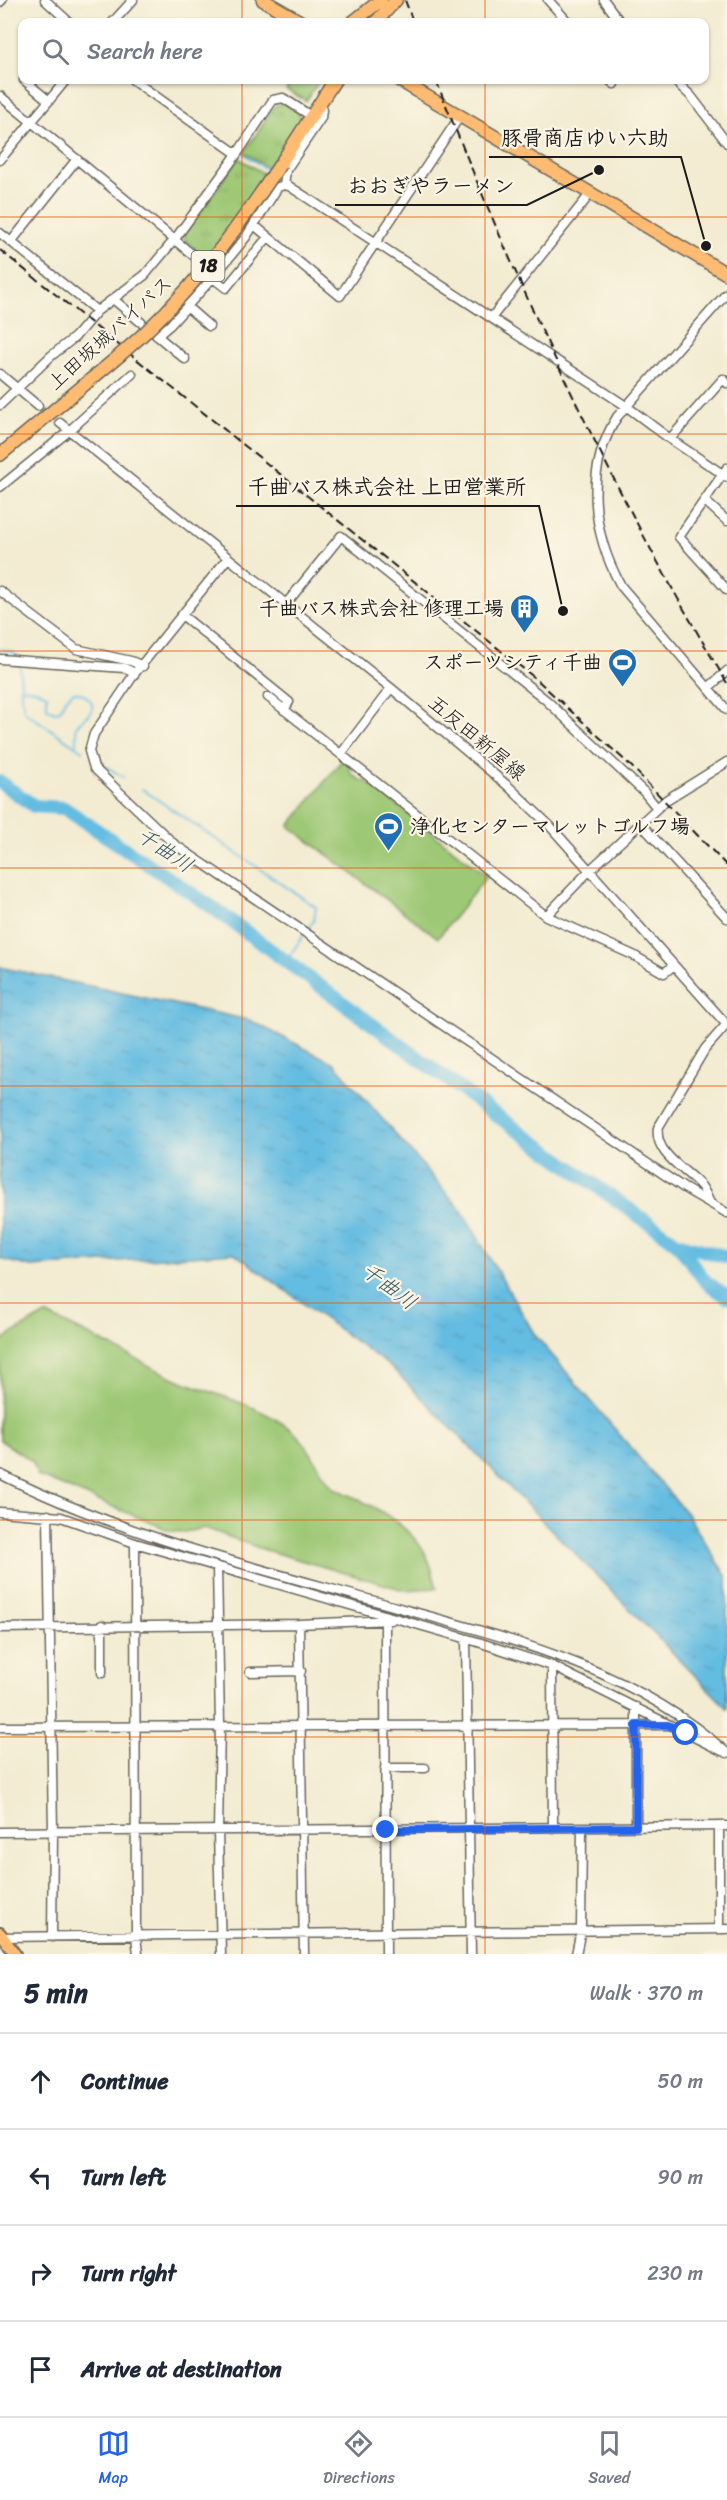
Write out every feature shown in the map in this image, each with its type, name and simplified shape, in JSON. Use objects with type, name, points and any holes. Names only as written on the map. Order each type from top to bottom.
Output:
[{"type":"highway","points":[[263,0],[294,18]]},
{"type":"highway","points":[[358,18],[381,0]]},
{"type":"highway","points":[[380,18],[396,0]]},
{"type":"highway","name":"上田坂城バイパス","points":[[0,455],[167,313],[230,239],[281,163],[316,117],[320,103],[332,84]]},
{"type":"highway","points":[[406,84],[727,274]]},
{"type":"main road","points":[[1,1936],[15,1954]]},
{"type":"street","points":[[45,0],[65,18]]},
{"type":"street","points":[[117,18],[133,0]]},
{"type":"street","points":[[548,0],[564,18]]},
{"type":"street","points":[[604,0],[617,18]]},
{"type":"street","points":[[29,84],[49,101]]},
{"type":"street","points":[[0,160],[63,84]]},
{"type":"street","points":[[139,84],[237,154]]},
{"type":"street","points":[[678,84],[727,140]]},
{"type":"street","points":[[0,96],[175,239],[226,288],[268,237]]},
{"type":"street","points":[[0,405],[51,356],[75,338],[97,311],[145,275],[175,239],[237,154],[268,106],[277,98],[316,117],[286,170],[284,185]]},
{"type":"street","points":[[254,225],[340,296],[460,116]]},
{"type":"street","points":[[11,242],[77,159]]},
{"type":"street","points":[[284,185],[376,242],[626,406],[670,439],[726,473],[679,537],[727,590]]},
{"type":"street","points":[[157,336],[214,276],[254,225],[278,188],[284,185]]},
{"type":"street","points":[[492,318],[591,193]]},
{"type":"street","points":[[0,233],[97,311]]},
{"type":"street","points":[[727,293],[626,406],[609,429],[596,469],[596,510],[603,543],[612,568],[627,594],[727,710]]},
{"type":"street","points":[[113,299],[185,358]]},
{"type":"street","points":[[187,307],[209,326]]},
{"type":"street","points":[[0,374],[38,406]]},
{"type":"street","points":[[0,486],[69,431],[132,374]]},
{"type":"street","points":[[670,439],[723,379],[727,383]]},
{"type":"street","name":"五反田新屋線","points":[[60,423],[391,688],[508,786],[590,870],[727,1024]]},
{"type":"street","points":[[705,501],[727,522]]},
{"type":"street","points":[[286,604],[341,536],[546,700],[636,785],[657,808]]},
{"type":"street","points":[[227,559],[135,673],[98,728],[90,743],[90,758],[94,768],[174,844],[684,1188],[727,1213]]},
{"type":"street","points":[[0,591],[76,649],[130,660],[142,666]]},
{"type":"street","points":[[182,615],[289,702],[284,710]]},
{"type":"street","points":[[0,659],[124,668],[135,673]]},
{"type":"street","points":[[708,688],[727,671]]},
{"type":"street","points":[[341,754],[391,688]]},
{"type":"street","points":[[268,697],[546,916],[633,955],[663,973],[673,966]]},
{"type":"street","points":[[546,916],[590,870],[657,808],[693,781],[727,762]]},
{"type":"street","points":[[640,823],[727,918]]},
{"type":"street","points":[[710,1203],[703,1188],[661,1147],[657,1133],[705,1049],[727,1024]]},
{"type":"street","points":[[0,1474],[63,1502],[138,1531],[522,1644],[580,1665],[650,1699],[693,1725],[727,1753]]},
{"type":"street","points":[[0,1512],[61,1517],[135,1543],[478,1642],[552,1666],[727,1753]]},
{"type":"street","points":[[48,1515],[53,1832],[52,1937]]},
{"type":"street","points":[[135,1543],[136,1936],[138,1954]]},
{"type":"street","points":[[217,1567],[221,1954]]},
{"type":"street","points":[[0,1628],[298,1624],[384,1620],[424,1615]]},
{"type":"street","points":[[384,1620],[387,1954]]},
{"type":"street","points":[[298,1624],[301,1671],[304,1954]]},
{"type":"street","points":[[102,1625],[102,1673]]},
{"type":"street","points":[[466,1639],[471,1954]]},
{"type":"street","points":[[478,1642],[522,1644]]},
{"type":"street","points":[[552,1666],[553,1828]]},
{"type":"street","points":[[250,1672],[301,1671]]},
{"type":"street","points":[[636,1707],[636,1827]]},
{"type":"street","points":[[0,1726],[51,1728],[136,1725],[668,1725]]},
{"type":"street","points":[[385,1768],[424,1768]]},
{"type":"street","points":[[0,1832],[723,1826],[723,1929],[1,1936]]},
{"type":"street","points":[[576,1954],[581,1930],[582,1828]]},
{"type":"green space","points":[[290,84],[317,84],[306,101],[286,89]]},
{"type":"green space","points":[[284,103],[298,111],[301,120],[269,169],[244,152],[276,105]]},
{"type":"green space","points":[[239,158],[267,176],[206,259],[185,240],[183,234]]},
{"type":"green space","name":"浄化センターマレットゴルフ場","points":[[342,760],[350,767],[350,772],[361,781],[366,781],[487,876],[438,938],[289,826]]},
{"type":"green space","points":[[47,1315],[170,1376],[254,1408],[285,1425],[308,1448],[324,1476],[334,1488],[385,1514],[417,1541],[427,1557],[437,1588],[404,1590],[262,1549],[205,1528],[184,1532],[171,1531],[38,1476],[32,1461],[0,1440],[0,1342],[31,1322]]},
{"type":"water","points":[[0,967],[249,1020],[334,1063],[462,1211],[535,1335],[687,1514],[727,1577],[727,1708],[392,1368],[234,1253],[31,1267],[0,1259]]},
{"type":"waterway","points":[[244,154],[269,171]]},
{"type":"waterway","points":[[0,649],[12,652],[19,657]]},
{"type":"waterway","points":[[20,662],[21,696],[25,712],[83,751]]},
{"type":"waterway","points":[[21,688],[36,690],[47,695],[47,708],[55,712],[61,709],[65,700],[73,692],[78,692],[90,700],[91,711],[76,727],[77,747]]},
{"type":"waterway","points":[[99,762],[123,777]]},
{"type":"waterway","name":"千曲川","points":[[0,782],[34,806],[64,808],[209,905],[499,1117],[677,1243],[705,1281],[727,1297]]},
{"type":"waterway","points":[[142,789],[316,907],[314,920],[286,961]]},
{"type":"waterway","points":[[677,1243],[727,1257]]},
{"type":"tunnel","points":[[38,406],[60,423]]},
{"type":"railway","points":[[405,0],[412,18]]},
{"type":"railway","points":[[438,84],[499,235],[569,388],[644,537],[727,683]]},
{"type":"railway","points":[[0,250],[535,678],[631,766],[727,866]]},
{"type":"place","name":"おおぎやラーメン","points":[[599,170]]},
{"type":"place","name":"豚骨商店ゆい六助","points":[[706,246]]},
{"type":"place","name":"千曲バス株式会社 上田営業所","points":[[563,611]]},
{"type":"place","name":"千曲バス株式会社 修理工場","points":[[525,634]]},
{"type":"place","name":"スポーツシティ千曲","points":[[623,688]]},
{"type":"place","name":"浄化センターマレットゴルフ場","points":[[389,852]]},
{"type":"route","points":[[386,1830],[636,1827],[636,1725],[668,1725],[686,1733]]}]
